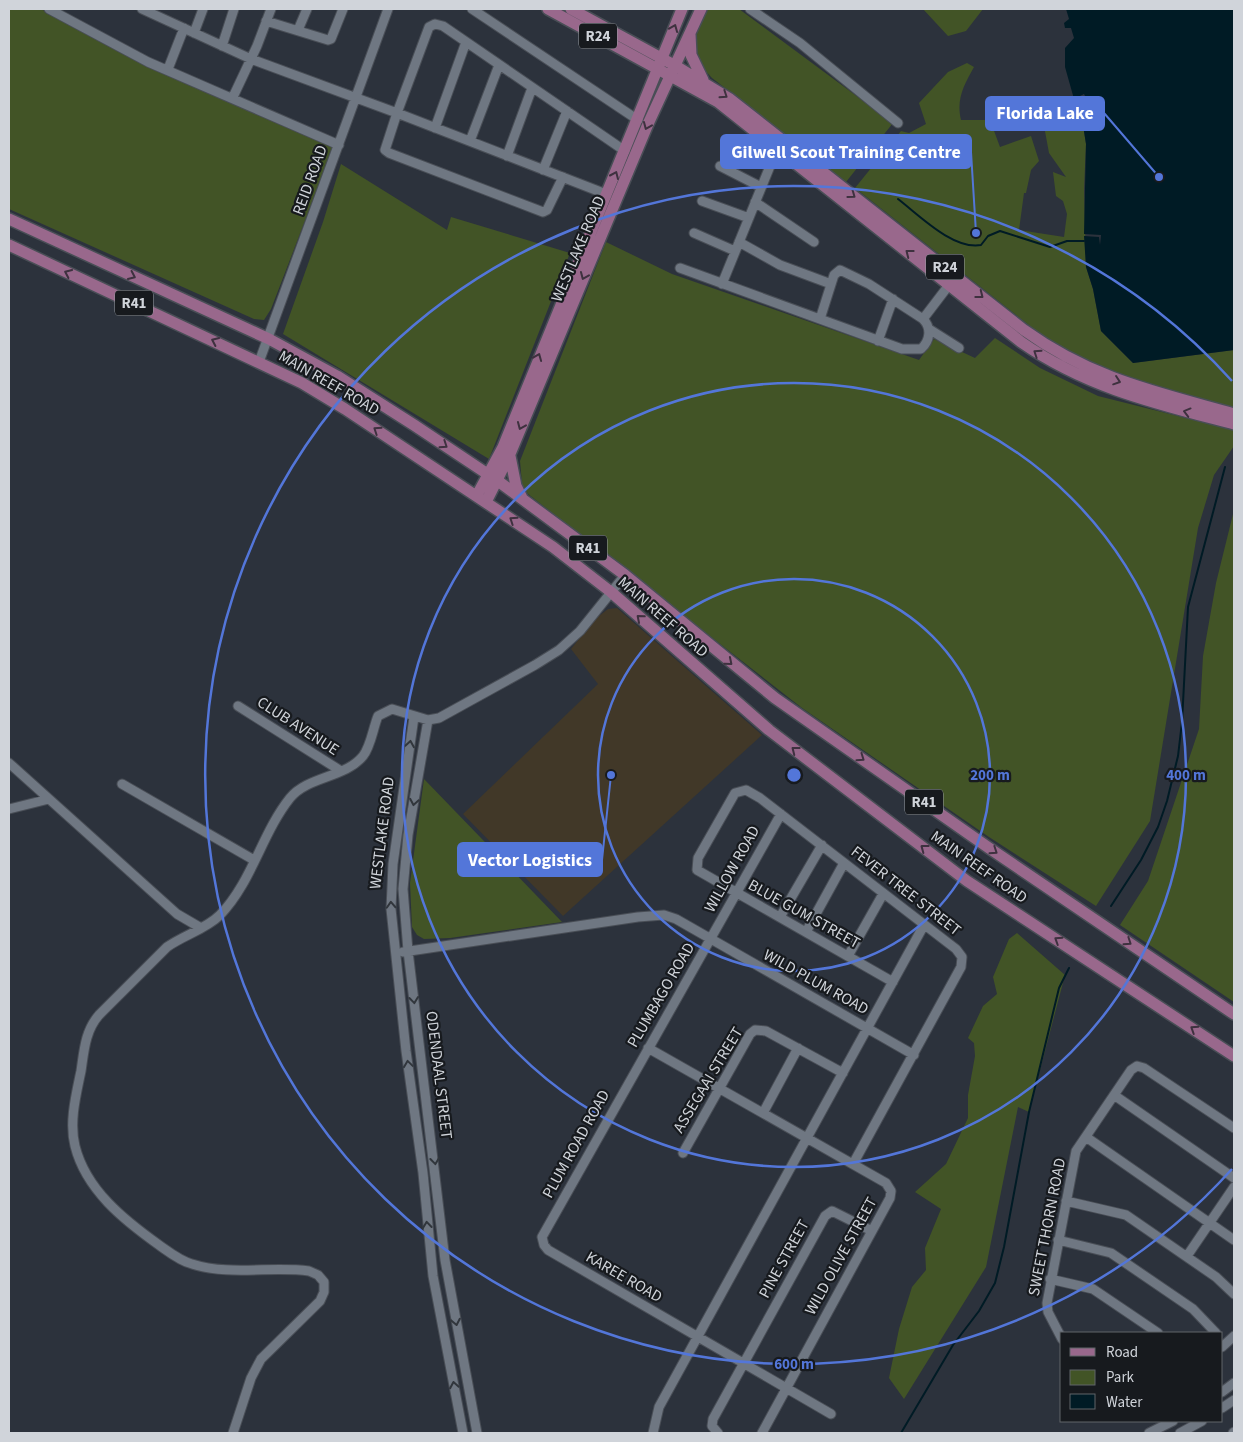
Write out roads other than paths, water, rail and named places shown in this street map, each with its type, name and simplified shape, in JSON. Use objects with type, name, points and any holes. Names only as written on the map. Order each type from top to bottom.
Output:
[{"type":"main road","name":"R24","points":[[548,9],[660,64],[704,82],[757,120],[953,280],[1021,342],[1050,362],[1080,377],[1140,399],[1234,424]]},
{"type":"main road","name":"R24","points":[[571,9],[660,64]]},
{"type":"main road","name":"WESTLAKE ROAD","points":[[482,499],[488,474],[503,447],[682,9]]},
{"type":"main road","name":"WESTLAKE ROAD","points":[[482,499],[498,481],[672,69],[701,9]]},
{"type":"main road","points":[[690,30],[691,55],[704,82]]},
{"type":"main road","name":"R24","points":[[672,69],[953,280],[1032,336],[1076,363],[1133,386],[1234,414]]},
{"type":"main road","name":"MAIN REEF ROAD","points":[[9,219],[268,339],[366,394],[523,499],[625,575],[775,698],[989,848],[1234,1014]]},
{"type":"main road","name":"MAIN REEF ROAD","points":[[9,245],[259,362],[345,408],[554,547],[611,592],[769,730],[952,869],[1234,1056]]},
{"type":"main road","points":[[510,454],[513,474],[523,499]]},
{"type":"street","points":[[49,9],[120,48],[244,105],[339,145]]},
{"type":"street","points":[[142,9],[251,59],[606,194]]},
{"type":"street","points":[[194,33],[204,9]]},
{"type":"street","points":[[222,46],[234,9]]},
{"type":"street","points":[[233,97],[271,9]]},
{"type":"street","points":[[298,30],[307,9]]},
{"type":"street","points":[[266,20],[328,40],[331,39],[343,9]]},
{"type":"street","name":"REID ROAD","points":[[259,362],[357,99],[388,9]]},
{"type":"street","points":[[472,9],[638,120]]},
{"type":"street","points":[[750,9],[800,44],[898,123]]},
{"type":"street","points":[[563,177],[547,210],[543,212],[385,150],[429,27],[435,24],[443,26],[625,151]]},
{"type":"street","points":[[168,69],[184,28]]},
{"type":"street","points":[[434,128],[466,42]]},
{"type":"street","points":[[470,142],[499,65]]},
{"type":"street","points":[[507,156],[532,88]]},
{"type":"street","points":[[543,170],[567,111]]},
{"type":"street","points":[[722,284],[777,149]]},
{"type":"street","points":[[720,166],[761,187]]},
{"type":"street","points":[[702,201],[748,218]]},
{"type":"street","points":[[755,202],[814,242]]},
{"type":"street","points":[[694,233],[737,246],[831,284]]},
{"type":"street","points":[[680,268],[902,349],[917,350],[925,345],[929,329]]},
{"type":"street","points":[[820,319],[835,273],[842,271],[923,318],[929,329],[959,348]]},
{"type":"street","points":[[923,318],[953,280]]},
{"type":"street","points":[[878,341],[893,299]]},
{"type":"street","points":[[233,1433],[254,1370],[262,1359],[320,1300],[324,1292],[324,1282],[316,1273],[299,1270],[221,1269],[190,1264],[167,1251],[111,1207],[100,1194],[80,1161],[75,1146],[73,1126],[87,1036],[94,1021],[167,947],[216,919],[228,906],[292,795],[325,776],[341,771],[364,755],[378,716],[384,711],[392,709],[404,711],[414,717],[428,720],[439,718],[536,666],[559,650],[580,631],[625,575]]},
{"type":"street","name":"CLUB AVENUE","points":[[238,706],[341,771]]},
{"type":"street","name":"WESTLAKE ROAD","points":[[396,954],[390,889],[414,717]]},
{"type":"street","name":"ODENDAAL STREET","points":[[428,720],[404,865],[402,889],[445,1260],[477,1433]]},
{"type":"street","points":[[9,763],[177,914],[201,928]]},
{"type":"street","points":[[122,784],[254,860]]},
{"type":"street","name":"FEVER TREE STREET","points":[[699,872],[697,862],[735,793],[743,790],[750,792],[822,845],[961,954],[962,963],[914,1055],[853,1164]]},
{"type":"street","points":[[9,809],[49,799]]},
{"type":"street","name":"WILLOW ROAD","points":[[710,939],[781,814]]},
{"type":"street","points":[[780,917],[822,845]]},
{"type":"street","points":[[806,932],[844,863]]},
{"type":"street","name":"BLUE GUM STREET","points":[[699,872],[894,982]]},
{"type":"street","points":[[848,956],[883,894]]},
{"type":"street","name":"WILD PLUM ROAD","points":[[396,954],[660,915],[671,917],[867,1028],[660,1407],[653,1433]]},
{"type":"street","points":[[914,1055],[867,1028],[924,925]]},
{"type":"street","name":"PLUMBAGO ROAD","points":[[638,1066],[710,939]]},
{"type":"street","name":"ODENDAAL STREET","points":[[396,954],[423,1173],[433,1276],[463,1433]]},
{"type":"street","name":"ASSEGAAI STREET","points":[[683,1153],[750,1034],[755,1030],[766,1031],[843,1073]]},
{"type":"street","name":"WILD OLIVE STREET","points":[[648,1048],[886,1182],[891,1190],[890,1198],[762,1433]]},
{"type":"street","points":[[763,1113],[798,1048]]},
{"type":"street","name":"PLUM ROAD ROAD","points":[[542,1237],[638,1066]]},
{"type":"street","name":"SWEET THORN ROAD","points":[[1060,1335],[1047,1308],[1050,1279],[1076,1151],[1133,1067],[1142,1066],[1154,1073],[1234,1128]]},
{"type":"street","points":[[1114,1095],[1234,1178]]},
{"type":"street","points":[[1086,1137],[1234,1240]]},
{"type":"street","points":[[1187,1256],[1234,1187]]},
{"type":"street","points":[[1066,1201],[1124,1214],[1216,1277],[1234,1294]]},
{"type":"street","name":"PINE STREET","points":[[743,1364],[824,1216],[836,1212],[872,1231]]},
{"type":"street","name":"KAREE ROAD","points":[[542,1237],[548,1250],[831,1414]]},
{"type":"street","points":[[1058,1240],[1111,1253],[1193,1309],[1215,1332]]},
{"type":"street","points":[[1050,1279],[1093,1289],[1157,1332]]},
{"type":"street","points":[[1223,1344],[1234,1336]]},
{"type":"street","points":[[718,1433],[712,1426],[713,1419],[743,1364]]},
{"type":"street","points":[[1223,1391],[1234,1383]]},
{"type":"street","points":[[1223,1407],[1234,1400]]},
{"type":"street","points":[[1148,1433],[1171,1422]]},
{"type":"street","points":[[1180,1433],[1200,1422]]},
{"type":"water","points":[[1066,9],[1234,9],[1234,350],[1133,363],[1101,331],[1093,289],[1086,267],[1084,236],[1099,237],[1100,245],[1101,235],[1084,234],[1086,144],[1082,119],[1075,102],[1087,100],[1084,94],[1074,99],[1065,67],[1065,48],[1074,38],[1071,28],[1065,28],[1064,23],[1069,19]]},
{"type":"waterway","points":[[898,199],[937,230],[948,237],[970,245],[981,245],[988,236],[1000,231],[1050,247],[1067,241],[1084,241]]},
{"type":"waterway","points":[[1111,906],[1141,860],[1158,827],[1167,801],[1178,756],[1182,722],[1188,607],[1225,467]]},
{"type":"waterway","points":[[901,1433],[953,1345],[979,1311],[995,1283],[1004,1247],[1029,1112],[1059,988],[1069,968]]},
{"type":"place","name":"Florida Lake","points":[[1159,177]]},
{"type":"place","name":"Gilwell Scout Training Centre","points":[[976,233]]},
{"type":"place","name":"Vector Logistics","points":[[611,775]]}]
